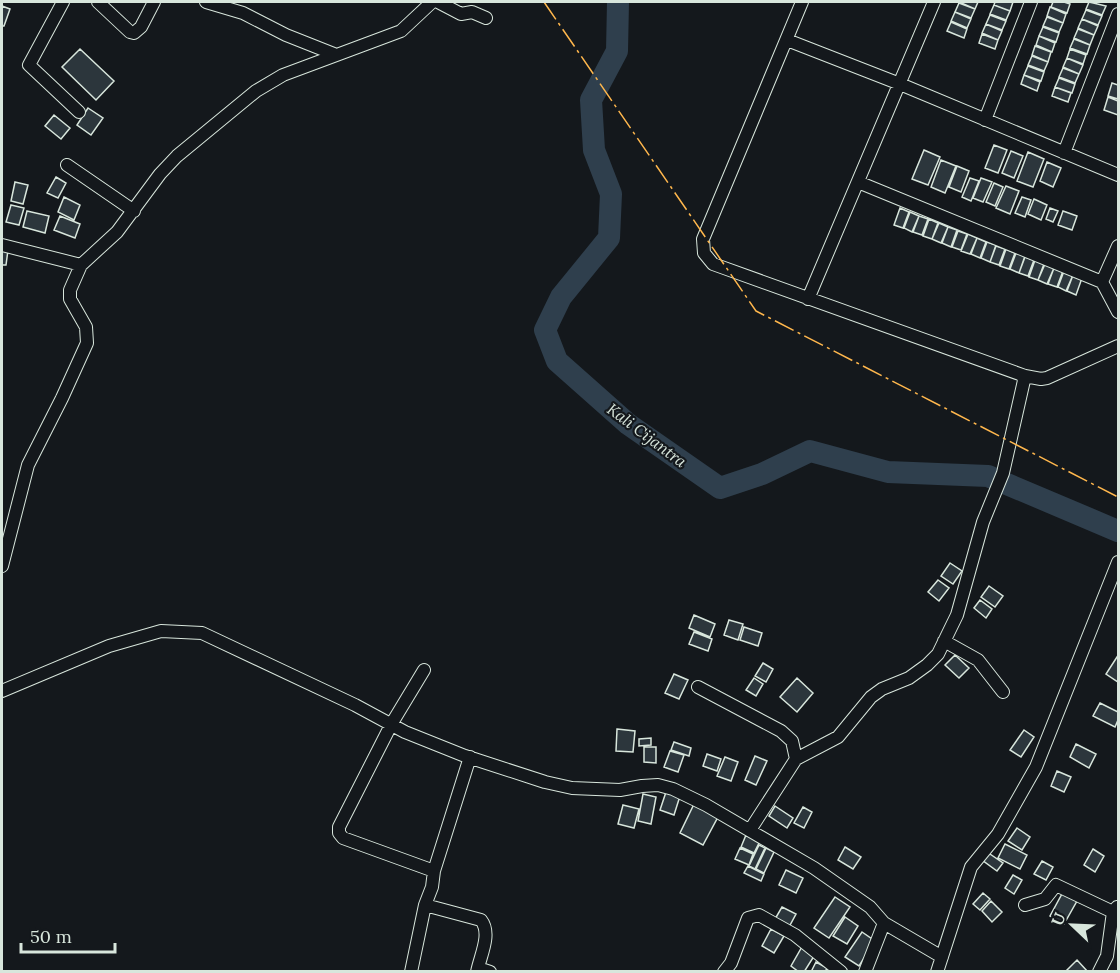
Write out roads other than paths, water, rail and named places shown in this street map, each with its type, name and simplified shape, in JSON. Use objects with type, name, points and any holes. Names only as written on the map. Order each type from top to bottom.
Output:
[{"type":"street","points":[[63,2],[29,65],[79,112]]},
{"type":"street","points":[[98,2],[130,32],[134,33],[141,27],[154,2]]},
{"type":"street","points":[[206,2],[243,13],[286,35],[334,54]]},
{"type":"street","points":[[2,566],[28,465],[87,343],[86,327],[70,299],[70,290],[81,265],[117,232],[159,174],[177,156],[256,91],[283,75],[334,54],[401,31],[432,2]]},
{"type":"street","points":[[438,2],[461,14],[472,12],[486,18]]},
{"type":"street","points":[[802,2],[703,239],[704,253],[713,264],[1025,376],[1047,378],[1119,346]]},
{"type":"street","points":[[808,299],[934,2]]},
{"type":"street","points":[[985,120],[1031,2]]},
{"type":"street","points":[[1064,153],[1119,14]]},
{"type":"street","points":[[787,40],[900,84],[1119,175]]},
{"type":"street","points":[[67,165],[134,211]]},
{"type":"street","points":[[858,182],[1102,282],[1119,312]]},
{"type":"street","points":[[2,245],[81,265]]},
{"type":"street","points":[[1102,282],[1119,246]]},
{"type":"street","points":[[750,830],[796,759],[838,737],[871,697],[882,689],[909,678],[938,654],[957,615],[982,522],[1003,473],[1025,376]]},
{"type":"street","points":[[937,972],[971,867],[998,834],[1036,767],[1119,562]]},
{"type":"street","points":[[2,691],[120,643],[161,632],[202,633],[392,723],[405,732],[545,782],[572,788],[620,790],[658,785],[673,789],[750,830],[814,868],[870,907],[884,922],[942,957]]},
{"type":"street","points":[[944,641],[978,660],[1004,692]]},
{"type":"street","points":[[424,670],[392,723],[339,827],[339,833],[343,838],[434,872]]},
{"type":"street","points":[[698,687],[781,731],[792,741],[796,759]]},
{"type":"street","points":[[411,972],[434,872],[470,757]]},
{"type":"street","points":[[1025,905],[1045,899],[1056,885],[1116,908],[1107,956],[1099,972]]},
{"type":"street","points":[[425,905],[483,922],[486,930],[485,942],[477,970],[490,972]]},
{"type":"street","points":[[724,972],[731,963],[748,918],[759,915],[795,935],[841,972]]},
{"type":"street","points":[[865,972],[884,922]]},
{"type":"waterway","name":"Kali Cijantra","points":[[618,2],[617,51],[591,100],[594,150],[611,194],[609,238],[561,297],[545,330],[557,361],[628,424],[720,488],[762,474],[810,451],[888,472],[988,476],[1118,531]]}]
